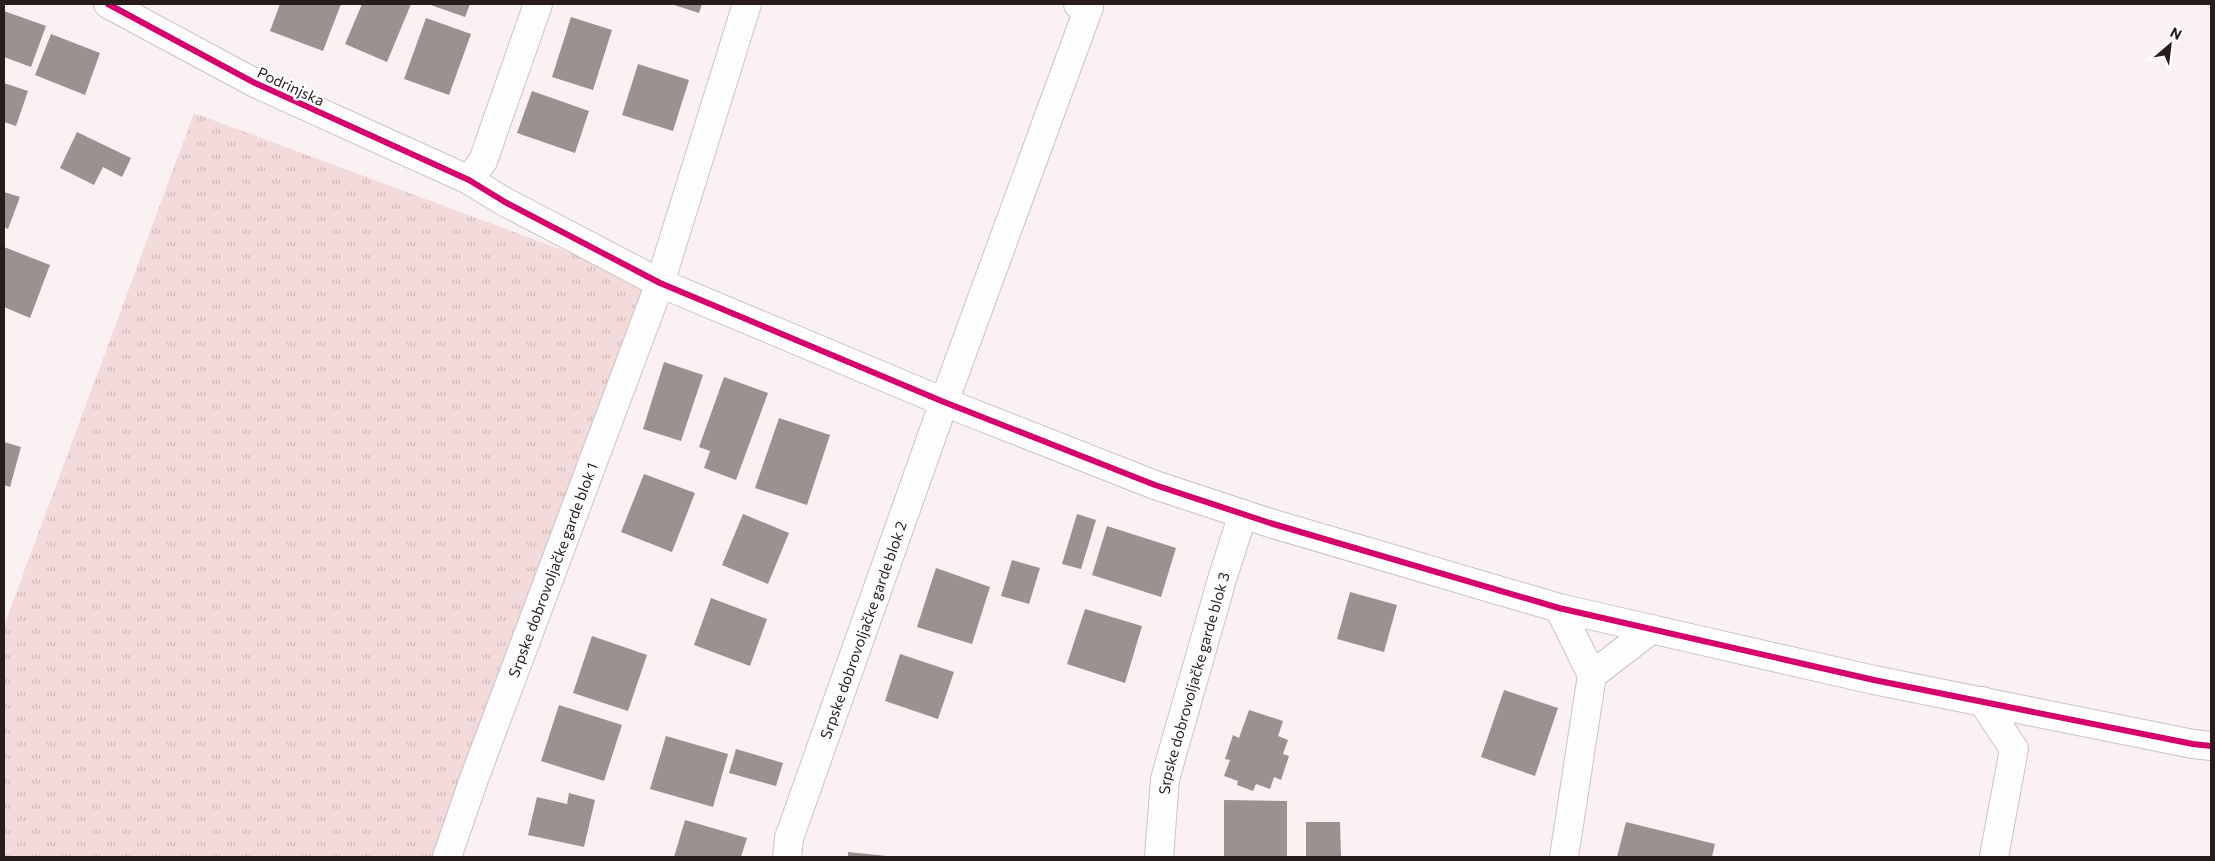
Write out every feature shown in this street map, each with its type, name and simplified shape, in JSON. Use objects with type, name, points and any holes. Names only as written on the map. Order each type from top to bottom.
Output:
[{"type":"street","name":"Podrinjska","points":[[108,4],[255,83],[469,180],[505,202],[660,283],[944,402],[1155,485],[1243,514],[1489,589],[1559,608],[1874,680],[2211,746]]},
{"type":"street","points":[[469,180],[483,161],[538,4]]},
{"type":"street","name":"Srpske dobrovoljačke garde blok 1","points":[[447,857],[474,778],[660,283],[747,4]]},
{"type":"street","name":"Srpske dobrovoljačke garde blok 2","points":[[787,857],[789,838],[1086,5]]},
{"type":"street","name":"Srpske dobrovoljačke garde blok 3","points":[[1159,857],[1165,779],[1223,576],[1243,514]]},
{"type":"street","points":[[1559,608],[1592,675],[1564,857]]},
{"type":"street","points":[[1592,675],[1652,629]]},
{"type":"street","points":[[1982,701],[2014,749]]},
{"type":"street","points":[[1994,857],[2014,749],[2045,714]]},
{"type":"green space","points":[[194,113],[654,284],[441,857],[4,857],[4,626]]},
{"type":"building","points":[[280,4],[341,4],[323,51],[270,31]]},
{"type":"building","points":[[362,4],[411,4],[387,62],[345,44]]},
{"type":"building","points":[[428,4],[470,4],[465,17]]},
{"type":"building","points":[[671,4],[702,4],[699,13]]},
{"type":"building","points":[[4,11],[46,26],[31,67],[4,57]]},
{"type":"building","points":[[571,17],[612,30],[593,90],[552,77]]},
{"type":"building","points":[[426,18],[471,34],[449,95],[404,79]]},
{"type":"building","points":[[51,34],[100,53],[85,95],[35,75]]},
{"type":"building","points":[[638,64],[689,80],[673,131],[622,115]]},
{"type":"building","points":[[4,83],[28,91],[16,126],[4,122]]},
{"type":"building","points":[[532,91],[589,111],[575,153],[517,133]]},
{"type":"building","points":[[77,132],[131,158],[122,177],[103,167],[94,185],[60,168]]},
{"type":"building","points":[[4,192],[20,197],[8,229],[4,227]]},
{"type":"building","points":[[4,247],[50,265],[30,318],[4,307]]},
{"type":"building","points":[[664,362],[703,375],[681,441],[643,429]]},
{"type":"building","points":[[724,377],[768,393],[736,480],[704,468],[710,451],[699,447]]},
{"type":"building","points":[[779,418],[830,435],[807,505],[755,488]]},
{"type":"building","points":[[4,442],[21,447],[10,487],[4,485]]},
{"type":"building","points":[[644,474],[695,493],[672,552],[621,532]]},
{"type":"building","points":[[743,514],[789,533],[768,584],[722,565]]},
{"type":"building","points":[[1077,514],[1096,520],[1081,569],[1062,564]]},
{"type":"building","points":[[1107,526],[1176,548],[1161,597],[1092,575]]},
{"type":"building","points":[[1012,560],[1040,568],[1029,604],[1001,596]]},
{"type":"building","points":[[936,568],[990,587],[972,644],[917,627]]},
{"type":"building","points":[[1350,592],[1397,605],[1384,652],[1337,639]]},
{"type":"building","points":[[711,598],[767,619],[750,666],[694,645]]},
{"type":"building","points":[[1085,609],[1142,626],[1125,683],[1067,664]]},
{"type":"building","points":[[592,636],[647,655],[628,711],[573,693]]},
{"type":"building","points":[[900,654],[954,672],[938,719],[885,701]]},
{"type":"building","points":[[1504,690],[1558,708],[1535,776],[1481,757]]},
{"type":"building","points":[[559,705],[622,725],[604,781],[541,761]]},
{"type":"building","points":[[1249,710],[1283,721],[1278,736],[1288,740],[1283,754],[1289,756],[1281,780],[1274,777],[1270,789],[1256,784],[1253,791],[1237,785],[1238,781],[1224,776],[1230,760],[1225,759],[1233,735],[1239,738]]},
{"type":"building","points":[[666,736],[728,754],[713,807],[650,789]]},
{"type":"building","points":[[736,749],[783,763],[776,786],[729,773]]},
{"type":"building","points":[[569,793],[595,800],[584,847],[528,835],[537,797],[567,804]]},
{"type":"building","points":[[1224,800],[1287,801],[1287,857],[1224,857]]},
{"type":"building","points":[[685,820],[747,838],[741,857],[674,857]]},
{"type":"building","points":[[1306,822],[1340,822],[1341,857],[1306,857]]},
{"type":"building","points":[[1626,822],[1715,844],[1712,857],[1617,857]]},
{"type":"building","points":[[848,852],[887,856],[887,857],[848,857]]},
{"type":"cycle path","points":[[108,4],[255,83],[469,180],[505,202],[660,283],[944,402],[1155,485],[1270,523],[1559,608],[1874,680],[2211,746]]}]
